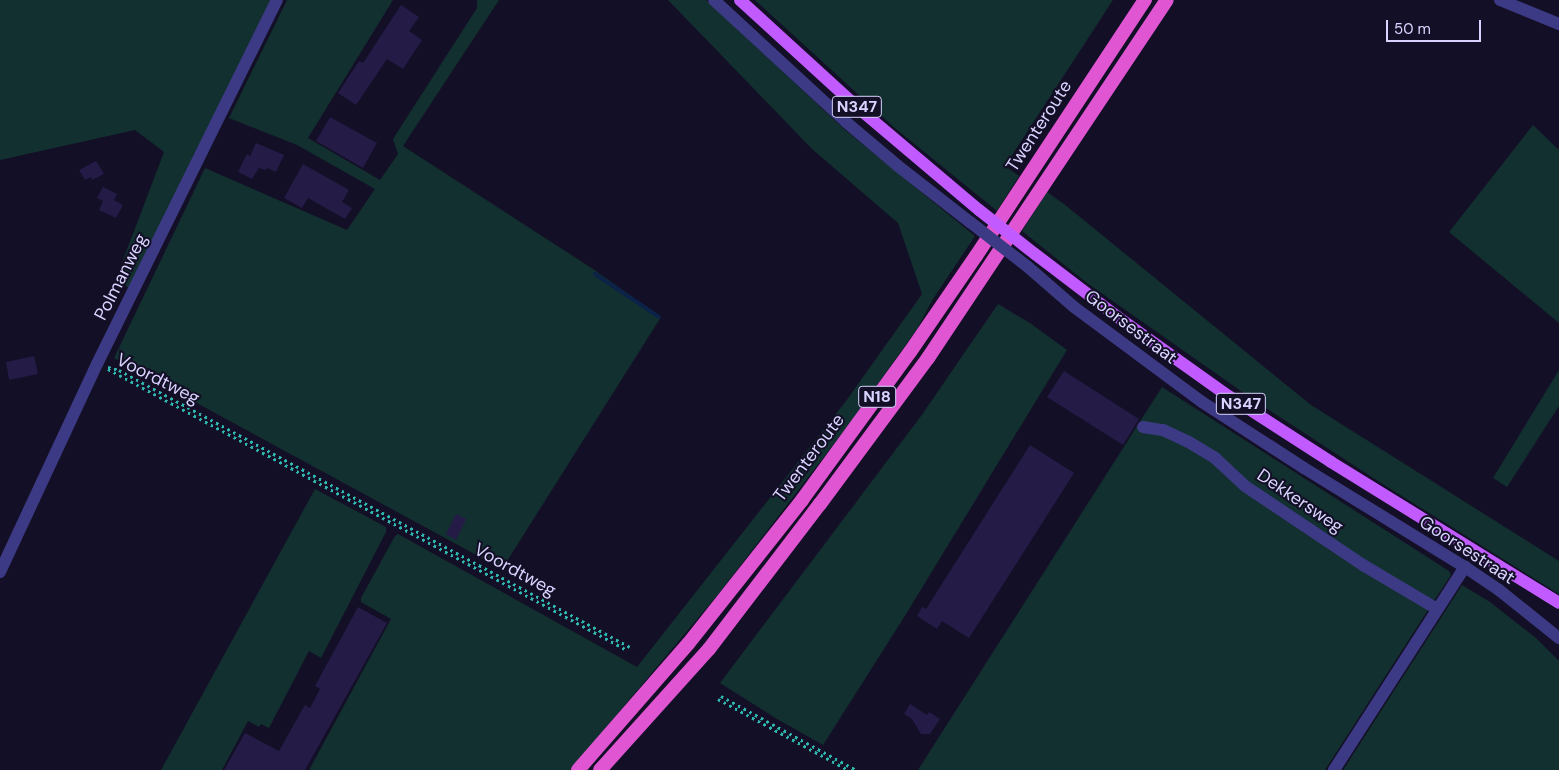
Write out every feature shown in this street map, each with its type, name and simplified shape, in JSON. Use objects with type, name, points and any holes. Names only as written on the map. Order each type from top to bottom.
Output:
[{"type":"highway","name":"Twenteroute","points":[[578,770],[688,644],[802,500],[949,296],[1145,0]]},
{"type":"highway","name":"Twenteroute","points":[[600,770],[709,649],[826,497],[928,358],[1167,0]]},
{"type":"main road","name":"Goorsestraat","points":[[740,0],[857,107],[979,210],[1122,321],[1224,393],[1331,462],[1559,603]]},
{"type":"street","name":"Polmanweg","points":[[0,572],[97,364],[277,0]]},
{"type":"street","name":"Goorsestraat","points":[[714,0],[846,122],[1074,307],[1202,402],[1312,473],[1465,567],[1499,590],[1559,638]]},
{"type":"street","points":[[1500,0],[1559,24]]},
{"type":"street","name":"Dekkersweg","points":[[1143,428],[1163,430],[1188,441],[1215,458],[1245,486],[1363,565],[1437,609]]},
{"type":"street","points":[[1334,770],[1465,567]]},
{"type":"path","name":"Voordtweg","points":[[97,364],[119,370],[630,647]]},
{"type":"path","name":"Voordtweg","points":[[97,364],[627,650]]},
{"type":"path","points":[[721,696],[856,770]]},
{"type":"path","points":[[718,699],[848,770]]},
{"type":"green space","points":[[0,0],[271,0],[129,289],[117,276],[164,152],[135,130],[0,160]]},
{"type":"green space","points":[[287,0],[393,0],[308,138],[380,180],[398,154],[393,139],[477,8],[477,0],[499,0],[403,146],[593,269],[661,317],[502,569],[114,358],[205,168],[347,230],[375,189],[297,145],[229,118]]},
{"type":"green space","points":[[668,0],[706,0],[844,129],[975,236],[933,299],[917,329],[850,423],[720,592],[570,770],[309,770],[391,619],[361,602],[361,598],[395,536],[398,534],[637,667],[846,401],[922,294],[898,223],[812,149]]},
{"type":"green space","points":[[755,0],[1113,0],[1005,166],[1019,176],[997,211],[896,129]]},
{"type":"green space","points":[[1533,125],[1559,150],[1559,323],[1449,232]]},
{"type":"green space","points":[[1047,192],[1311,405],[1559,561],[1559,594],[1381,483],[1258,403],[1087,283],[1022,231]]},
{"type":"green space","points":[[998,304],[1030,323],[1067,350],[903,619],[823,745],[720,683],[921,416]]},
{"type":"green space","points":[[1559,370],[1559,406],[1507,487],[1493,478]]},
{"type":"green space","points":[[1162,387],[1449,571],[1451,575],[1325,770],[918,770]]},
{"type":"green space","points":[[315,489],[386,527],[386,532],[321,658],[309,651],[269,728],[261,724],[259,727],[248,721],[222,770],[161,770]]},
{"type":"green space","points":[[1462,585],[1490,602],[1536,638],[1559,661],[1559,770],[1343,770]]},
{"type":"building","points":[[401,5],[419,17],[409,31],[422,40],[403,69],[387,59],[356,105],[338,93],[359,61],[363,63]]},
{"type":"building","points":[[330,117],[377,143],[363,168],[316,141]]},
{"type":"building","points":[[256,143],[284,155],[276,172],[267,168],[265,170],[259,168],[252,179],[238,172],[247,154],[250,156]]},
{"type":"building","points":[[96,161],[104,174],[92,180],[91,177],[85,180],[79,170]]},
{"type":"building","points":[[303,164],[349,190],[342,202],[352,208],[345,219],[308,198],[302,208],[284,198]]},
{"type":"building","points":[[103,187],[117,194],[114,200],[123,205],[116,218],[99,210],[103,201],[97,198]]},
{"type":"building","points":[[34,356],[38,374],[9,380],[6,362]]},
{"type":"building","points":[[1064,371],[1139,419],[1123,445],[1047,397]]},
{"type":"building","points":[[1030,445],[1074,473],[969,638],[942,621],[937,629],[917,616],[922,607],[926,609]]},
{"type":"building","points":[[456,514],[466,519],[456,540],[446,534]]},
{"type":"building","points":[[358,607],[387,623],[305,770],[224,770],[245,733],[279,751],[305,705],[310,708],[320,689],[315,686]]},
{"type":"building","points":[[910,704],[927,715],[929,712],[940,719],[930,734],[921,734],[912,719],[904,714]]},
{"type":"waterway","points":[[595,274],[659,317]]}]
